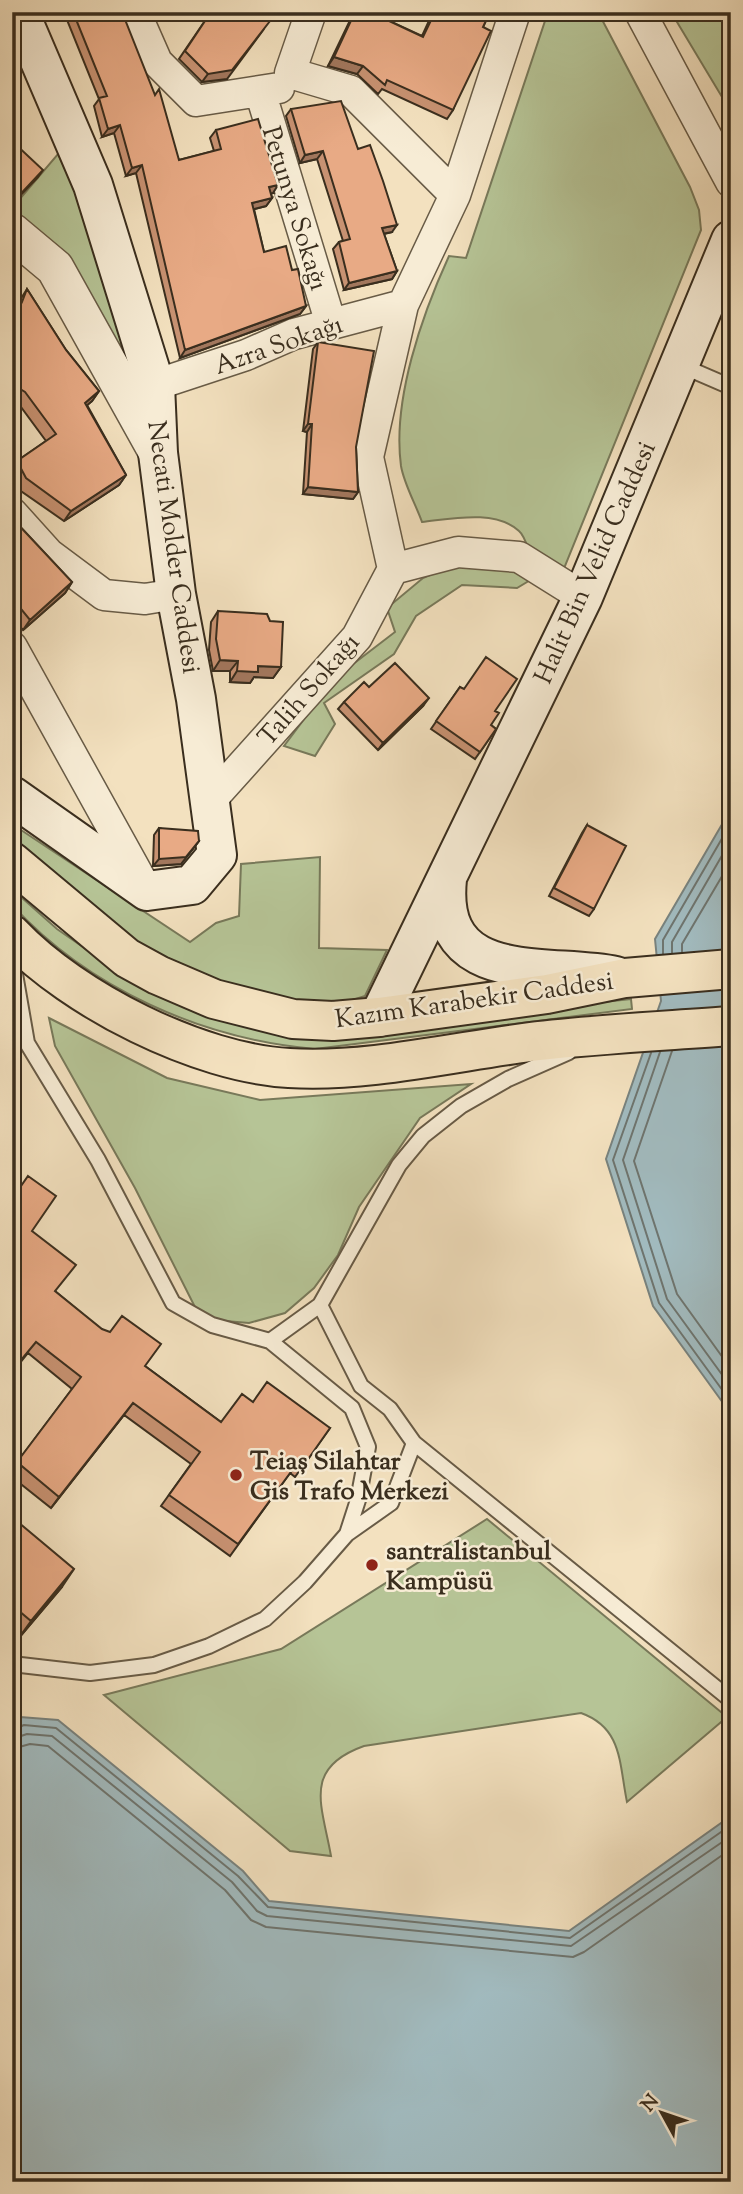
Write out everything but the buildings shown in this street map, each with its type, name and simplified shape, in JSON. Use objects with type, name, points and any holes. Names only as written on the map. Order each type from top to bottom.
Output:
[{"type":"main road","name":"Necati Molder Caddesi","points":[[19,12],[93,185],[155,385],[158,453],[176,594],[196,699],[217,855],[192,886],[147,891]]},
{"type":"main road","name":"Halit Bin Velid Caddesi","points":[[379,1017],[583,597],[731,240]]},
{"type":"main road","points":[[12,796],[147,891]]},
{"type":"main road","name":"Kazım Karabekir Caddesi","points":[[12,862],[127,958],[183,987],[240,1007],[293,1018],[333,1021],[379,1017],[547,994],[625,978],[731,969]]},
{"type":"main road","name":"Halit Bin Velid Caddesi","points":[[447,879],[445,900],[448,917],[466,946],[486,960],[516,969],[592,971],[625,978]]},
{"type":"main road","name":"Kazım Karabekir Caddesi","points":[[13,937],[80,990],[139,1023],[212,1052],[286,1069],[329,1069],[609,1035],[731,1026]]},
{"type":"street","points":[[135,12],[157,62],[196,101],[285,88],[311,12]]},
{"type":"street","points":[[515,12],[454,195],[403,305],[368,457],[393,569],[458,552],[519,557],[583,597]]},
{"type":"street","points":[[640,12],[731,182]]},
{"type":"street","points":[[290,73],[351,91],[454,195]]},
{"type":"street","name":"Petunya Sokağı","points":[[260,91],[331,324]]},
{"type":"street","points":[[12,232],[55,268],[158,453]]},
{"type":"street","name":"Azra Sokağı","points":[[155,385],[246,355],[293,334],[403,305]]},
{"type":"street","points":[[12,513],[49,554],[104,595],[145,599],[176,594]]},
{"type":"street","name":"Talih Sokağı","points":[[210,801],[356,637],[393,569]]},
{"type":"street","points":[[12,647],[147,891]]},
{"type":"lane","points":[[679,365],[731,387]]},
{"type":"lane","points":[[13,937],[15,974],[27,1043],[98,1160],[173,1303],[212,1325],[270,1341],[352,1408],[368,1447],[358,1500],[347,1534]]},
{"type":"lane","points":[[270,1341],[320,1306],[399,1165],[423,1136],[461,1106],[508,1079],[609,1035]]},
{"type":"lane","points":[[320,1306],[361,1386],[390,1409],[414,1443],[731,1700]]},
{"type":"lane","points":[[12,1664],[90,1673],[153,1665],[209,1646],[265,1619],[305,1582],[347,1534],[391,1503],[414,1443]]},
{"type":"green space","points":[[548,12],[598,12],[690,187],[699,210],[701,230],[563,571],[531,556],[521,533],[498,520],[472,517],[422,522],[401,466],[399,440],[411,358],[429,304],[449,256],[466,258]]},
{"type":"green space","points":[[671,12],[731,12],[731,112]]},
{"type":"green space","points":[[58,154],[94,230],[130,354],[84,312],[12,224],[12,208]]},
{"type":"green space","points":[[457,563],[506,569],[532,579],[517,588],[462,585],[416,616],[394,654],[324,703],[335,724],[315,756],[284,746],[335,678],[395,632],[387,608],[423,578]]},
{"type":"green space","points":[[12,824],[190,942],[216,923],[239,916],[241,864],[320,857],[319,948],[387,950],[365,996],[324,1009],[216,984],[160,958],[106,924],[12,845]]},
{"type":"green space","points":[[12,889],[57,929],[93,954],[173,999],[531,1010],[631,999],[632,1009],[315,1049],[273,1043],[190,1021],[150,1005],[112,985],[76,962],[42,935],[12,905]]},
{"type":"green space","points":[[49,1018],[167,1078],[260,1100],[471,1084],[420,1118],[359,1207],[338,1255],[314,1288],[285,1313],[249,1323],[201,1319],[135,1188],[55,1046]]},
{"type":"green space","points":[[487,1519],[727,1717],[627,1802],[620,1761],[612,1738],[605,1728],[581,1713],[364,1746],[344,1755],[331,1765],[321,1790],[321,1805],[331,1856],[290,1851],[104,1695],[281,1649]]},
{"type":"water","points":[[731,809],[731,1414],[653,1306],[606,1159],[661,1001],[655,939]]},
{"type":"water","points":[[20,1717],[58,1720],[243,1871],[269,1901],[569,1931],[731,1816],[731,2182],[12,2182],[12,1726]]},
{"type":"place","name":"Teiaş Silahtar Gis Trafo Merkezi","points":[[236,1475]]},
{"type":"place","name":"santralistanbul Kampüsü","points":[[372,1565]]}]
